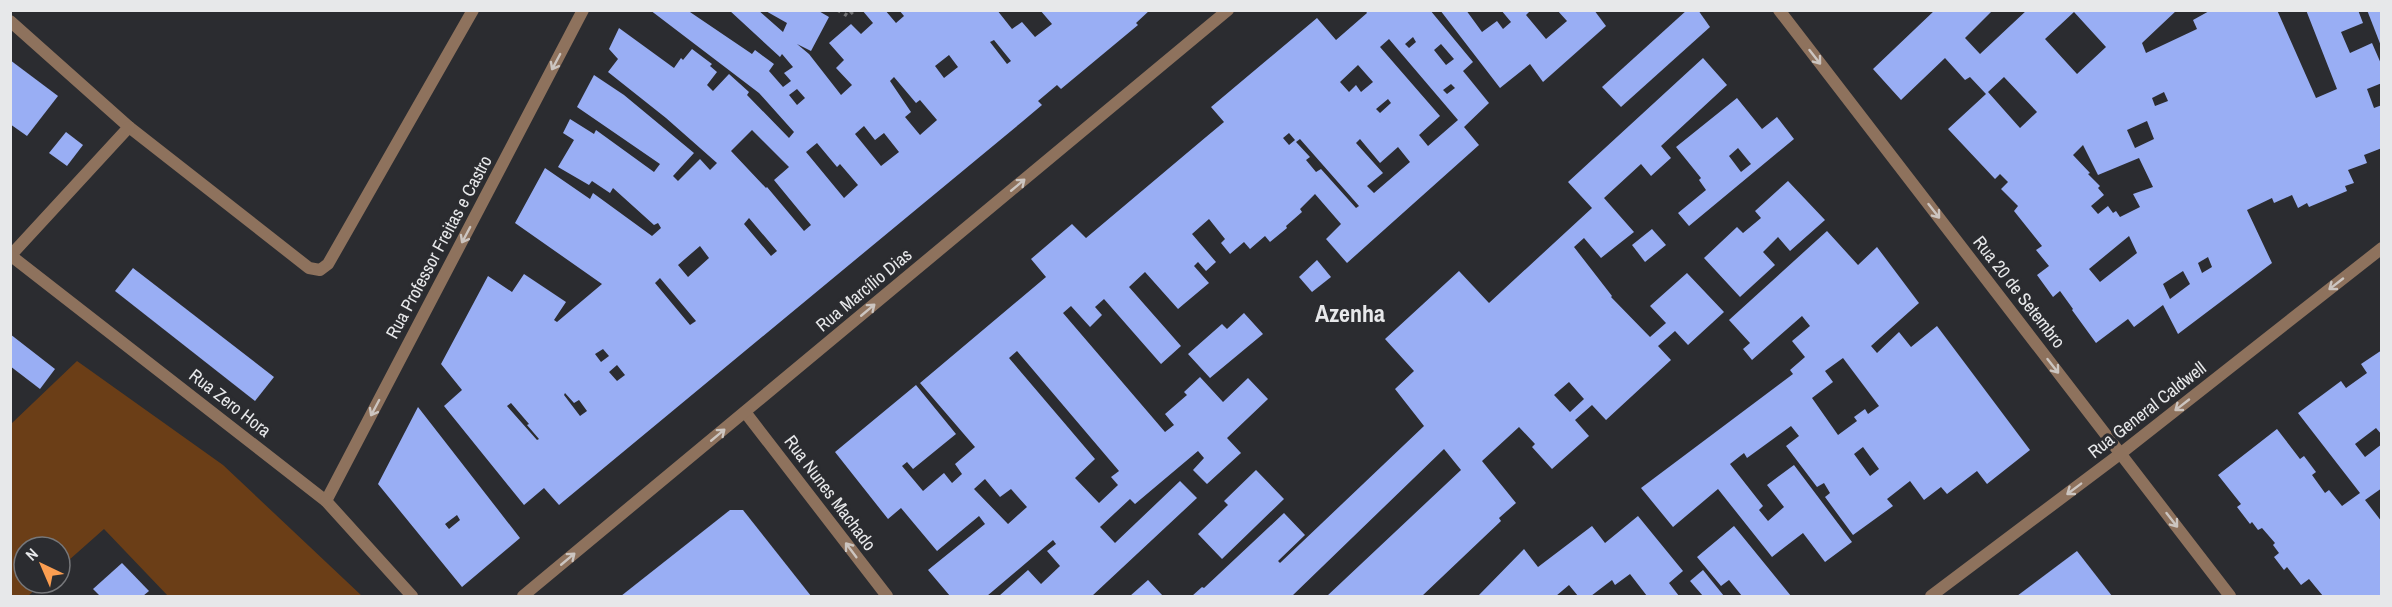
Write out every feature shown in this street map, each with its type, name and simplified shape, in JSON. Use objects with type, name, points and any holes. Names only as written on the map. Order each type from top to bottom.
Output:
[{"type":"street","points":[[10,21],[129,127],[309,268],[320,270],[328,264],[473,10]]},
{"type":"street","name":"Rua Professor Freitas e Castro","points":[[326,501],[583,10]]},
{"type":"street","name":"Rua Marcílio Dias","points":[[523,597],[1228,10]]},
{"type":"street","name":"Rua 20 de Setembro","points":[[1779,10],[2230,597]]},
{"type":"street","points":[[11,255],[129,127]]},
{"type":"street","name":"Rua General Caldwell","points":[[1931,597],[2120,454],[2382,248]]},
{"type":"street","name":"Rua Zero Hora","points":[[11,255],[326,501],[412,597]]},
{"type":"street","name":"Rua Nunes Machado","points":[[745,412],[887,597]]},
{"type":"path","points":[[838,10],[848,16],[854,10]]},
{"type":"shaded area","points":[[77,361],[223,465],[362,596],[168,596],[104,529],[72,557],[72,535],[12,535],[12,595],[29,595],[11,596],[11,424]]},
{"type":"building","points":[[650,10],[687,10],[752,54],[755,50],[774,64],[769,71],[783,87],[791,81],[784,73],[793,67],[782,54],[780,57],[729,10],[758,10],[783,32],[787,23],[764,10],[817,10],[829,17],[811,51],[797,44],[809,54],[841,95],[852,85],[836,68],[844,60],[829,43],[851,24],[861,34],[873,23],[862,10],[885,10],[896,23],[904,16],[899,10],[997,10],[1012,29],[1022,22],[1035,37],[1052,24],[1040,10],[1150,10],[1136,23],[1138,25],[1061,89],[1057,85],[1038,101],[1042,105],[559,505],[544,488],[524,505],[444,406],[462,390],[441,364],[488,276],[512,292],[524,274],[566,302],[554,320],[557,322],[602,284],[515,223],[545,168],[590,199],[593,193],[652,236],[661,228],[658,223],[654,225],[613,188],[610,193],[592,181],[589,185],[558,167],[574,140],[563,133],[570,119],[594,134],[596,130],[654,172],[660,164],[577,107],[594,75],[624,95],[694,153],[673,176],[678,181],[700,159],[710,170],[717,163],[666,118],[608,72],[618,59],[609,49],[619,28],[674,68],[692,49],[712,64],[710,66],[717,72],[707,85],[713,91],[729,74],[749,92],[747,95],[789,138],[794,132],[759,93]],"holes":[[[994,40],[1011,61],[1007,64],[990,42]],[[949,55],[958,67],[944,78],[935,66]],[[894,77],[916,103],[920,100],[937,120],[920,135],[905,117],[911,112],[890,81]],[[797,89],[805,98],[797,105],[789,95]],[[864,126],[875,140],[884,133],[899,152],[881,166],[855,134]],[[752,130],[789,167],[774,180],[811,225],[804,231],[767,187],[731,151]],[[817,143],[837,167],[840,164],[858,185],[844,198],[806,152]],[[749,218],[777,251],[771,256],[744,224]],[[700,246],[709,258],[688,277],[678,265]],[[660,278],[696,321],[690,325],[655,283]],[[603,349],[609,356],[601,362],[595,354]],[[617,365],[625,375],[617,381],[609,372]],[[565,393],[574,403],[579,400],[587,411],[580,416],[564,395]],[[511,403],[539,439],[537,440],[507,406]]]},
{"type":"building","points":[[1365,10],[1430,10],[1473,62],[1463,71],[1489,103],[1464,127],[1479,145],[1347,263],[1326,239],[1341,224],[1315,194],[1300,209],[1302,212],[1286,226],[1287,228],[1270,242],[1265,236],[1250,249],[1244,242],[1230,254],[1221,243],[1225,239],[1209,219],[1192,234],[1216,262],[1206,271],[1198,262],[1194,266],[1209,283],[1178,309],[1145,272],[1129,287],[1181,346],[1161,364],[1104,299],[1095,307],[1102,315],[1090,327],[1071,306],[1063,313],[1165,432],[1174,425],[1165,414],[1187,395],[1184,392],[1200,377],[1223,402],[1248,378],[1268,399],[1227,438],[1241,453],[1207,484],[1193,470],[1204,458],[1198,451],[1135,504],[1130,499],[1100,527],[1115,543],[1180,481],[1197,498],[1092,596],[999,596],[1028,570],[1041,584],[1060,566],[1047,551],[1056,544],[1053,540],[987,596],[950,596],[928,570],[985,524],[979,516],[937,551],[901,508],[888,519],[835,452],[916,385],[956,434],[913,469],[907,462],[902,466],[923,491],[944,473],[952,483],[962,474],[955,464],[975,447],[920,383],[1046,277],[1031,259],[1072,224],[1086,238],[1224,122],[1211,107],[1317,18],[1336,40],[1367,13]],"holes":[[[1413,37],[1416,42],[1409,48],[1405,44]],[[1389,39],[1458,120],[1428,146],[1419,135],[1440,116],[1380,47]],[[1441,44],[1454,59],[1446,65],[1434,50]],[[1358,65],[1373,82],[1361,92],[1356,85],[1349,92],[1340,82]],[[1451,84],[1455,88],[1447,94],[1443,90]],[[1388,99],[1391,103],[1380,113],[1376,109]],[[1289,133],[1295,140],[1289,145],[1283,138]],[[1300,139],[1359,206],[1356,208],[1321,169],[1316,172],[1306,160],[1310,157],[1296,142]],[[1360,139],[1380,163],[1398,147],[1410,162],[1374,193],[1367,186],[1383,173],[1356,143]],[[1017,351],[1119,471],[1111,477],[1118,485],[1099,503],[1075,478],[1095,459],[1009,358]],[[985,479],[1000,497],[1011,489],[1027,507],[1008,524],[974,489]]]},
{"type":"building","points":[[1440,10],[1466,10],[1482,32],[1497,21],[1503,29],[1511,22],[1501,10],[1531,10],[1526,15],[1546,39],[1567,21],[1557,10],[1594,10],[1606,26],[1543,82],[1530,64],[1500,88]]},
{"type":"building","points":[[1687,10],[1698,10],[1710,27],[1621,107],[1602,87]]},
{"type":"building","points":[[1935,10],[1993,10],[1965,38],[1980,54],[2027,10],[2177,10],[2142,43],[2146,53],[2197,29],[2193,20],[2211,10],[2277,10],[2316,98],[2337,89],[2306,10],[2358,10],[2363,23],[2341,32],[2350,53],[2372,43],[2382,66],[2382,83],[2367,89],[2374,108],[2382,105],[2382,148],[2364,155],[2367,163],[2348,170],[2354,183],[2345,186],[2347,191],[2309,207],[2307,203],[2298,208],[2292,195],[2274,203],[2272,198],[2247,210],[2272,263],[2178,334],[2163,305],[2134,327],[2128,319],[2096,343],[2060,291],[2053,297],[2037,275],[2049,266],[2036,250],[2042,246],[2014,211],[2018,206],[2001,189],[2008,182],[2000,174],[1995,179],[1948,129],[1986,94],[1970,77],[1965,80],[1945,58],[1901,100],[1873,69]],"holes":[[[2074,12],[2106,47],[2077,74],[2045,39]],[[2004,77],[2037,112],[2020,128],[1988,92]],[[2164,92],[2168,101],[2155,106],[2152,98]],[[2147,121],[2154,139],[2135,148],[2127,130]],[[2083,145],[2098,175],[2139,158],[2153,187],[2133,194],[2140,207],[2120,217],[2108,206],[2098,214],[2091,206],[2104,195],[2098,188],[2100,186],[2088,174],[2090,173],[2073,155]],[[2129,236],[2137,253],[2100,282],[2089,269]],[[2208,257],[2212,267],[2202,273],[2198,263]],[[2183,271],[2190,284],[2170,299],[2163,284]]]},
{"type":"building","points":[[2367,10],[2382,10],[2382,46],[2381,46]]},
{"type":"building","points":[[1703,58],[1727,85],[1661,146],[1671,158],[1651,176],[1641,164],[1604,198],[1634,232],[1601,258],[1584,238],[1574,247],[1611,297],[1650,337],[1666,323],[1650,306],[1687,273],[1724,312],[1688,345],[1675,331],[1658,346],[1671,360],[1606,420],[1592,405],[1575,420],[1589,436],[1552,469],[1532,447],[1535,444],[1519,427],[1482,461],[1516,503],[1499,518],[1501,521],[1422,596],[1327,596],[1461,470],[1444,449],[1292,596],[1192,596],[1202,587],[1204,588],[1284,513],[1305,535],[1278,561],[1280,563],[1424,426],[1395,389],[1414,371],[1385,339],[1459,271],[1489,303],[1592,208],[1568,182]],"holes":[[[1569,382],[1584,399],[1570,412],[1554,395]]]},
{"type":"building","points":[[10,60],[58,96],[27,136],[10,124]]},
{"type":"building","points":[[1737,98],[1762,129],[1777,117],[1794,139],[1689,226],[1678,213],[1706,190],[1699,180],[1701,178],[1676,147]],"holes":[[[1738,148],[1751,164],[1741,172],[1729,156]]]},
{"type":"building","points":[[66,132],[83,145],[67,166],[49,153]]},
{"type":"building","points":[[1788,181],[1825,220],[1790,251],[1778,237],[1763,252],[1775,265],[1740,297],[1704,258],[1737,227],[1743,233],[1761,218],[1755,211]]},
{"type":"building","points":[[1652,229],[1666,245],[1645,262],[1632,245]]},
{"type":"building","points":[[1827,231],[1858,265],[1877,247],[1919,303],[1871,346],[1877,353],[1899,332],[1911,347],[1937,326],[2030,450],[1987,484],[1977,471],[1947,494],[1941,487],[1924,500],[1910,481],[1887,499],[1893,506],[1853,535],[1825,497],[1830,493],[1824,483],[1817,487],[1786,446],[1799,436],[1791,426],[1747,458],[1744,453],[1730,464],[1763,506],[1759,510],[1768,521],[1784,507],[1767,485],[1794,465],[1852,542],[1825,562],[1803,533],[1772,557],[1718,489],[1673,527],[1641,488],[1793,374],[1790,370],[1805,357],[1792,341],[1810,326],[1802,316],[1752,360],[1743,349],[1750,343],[1729,320]],"holes":[[[1843,358],[1879,406],[1868,414],[1865,409],[1854,417],[1857,421],[1838,435],[1812,398],[1833,382],[1825,371]],[[1863,447],[1879,469],[1870,476],[1854,454]]]},
{"type":"building","points":[[1317,260],[1331,277],[1312,292],[1299,277]]},
{"type":"building","points":[[133,268],[274,377],[255,401],[115,291]]},
{"type":"building","points":[[1244,313],[1263,334],[1210,378],[1188,354],[1222,324],[1227,329]]},
{"type":"building","points":[[10,334],[55,369],[40,389],[10,366]]},
{"type":"building","points":[[2382,350],[2382,435],[2376,428],[2355,444],[2365,457],[2382,444],[2382,488],[2365,500],[2382,522],[2382,596],[2323,596],[2309,579],[2301,585],[2287,567],[2284,570],[2274,557],[2279,553],[2273,545],[2275,543],[2262,528],[2258,530],[2252,522],[2250,524],[2237,507],[2241,504],[2218,475],[2277,429],[2300,459],[2304,456],[2316,472],[2312,475],[2325,493],[2329,490],[2342,506],[2360,493],[2298,413],[2341,381],[2346,388],[2367,373],[2361,364]]},
{"type":"building","points":[[418,407],[520,538],[462,587],[378,484]],"holes":[[[457,515],[460,520],[449,529],[445,524]]]},
{"type":"building","points":[[1256,470],[1284,499],[1222,559],[1198,534],[1228,505],[1224,501]]},
{"type":"building","points":[[730,510],[743,510],[811,596],[621,596]]},
{"type":"building","points":[[1638,516],[1683,571],[1669,583],[1679,596],[1647,596],[1630,574],[1615,585],[1612,580],[1591,596],[1578,596],[1569,585],[1556,596],[1479,595],[1524,549],[1538,567],[1592,526],[1605,543]]},
{"type":"building","points":[[1734,526],[1791,596],[1742,596],[1729,580],[1721,586],[1697,557]]},
{"type":"building","points":[[2077,551],[2112,596],[2017,596]]},
{"type":"building","points":[[122,563],[149,591],[143,596],[100,596],[93,589]]},
{"type":"building","points":[[1703,570],[1724,596],[1703,596],[1690,581]]},
{"type":"building","points":[[1148,580],[1163,596],[1130,596]]},
{"type":"district","name":"Azenha","points":[[1350,314]]}]
